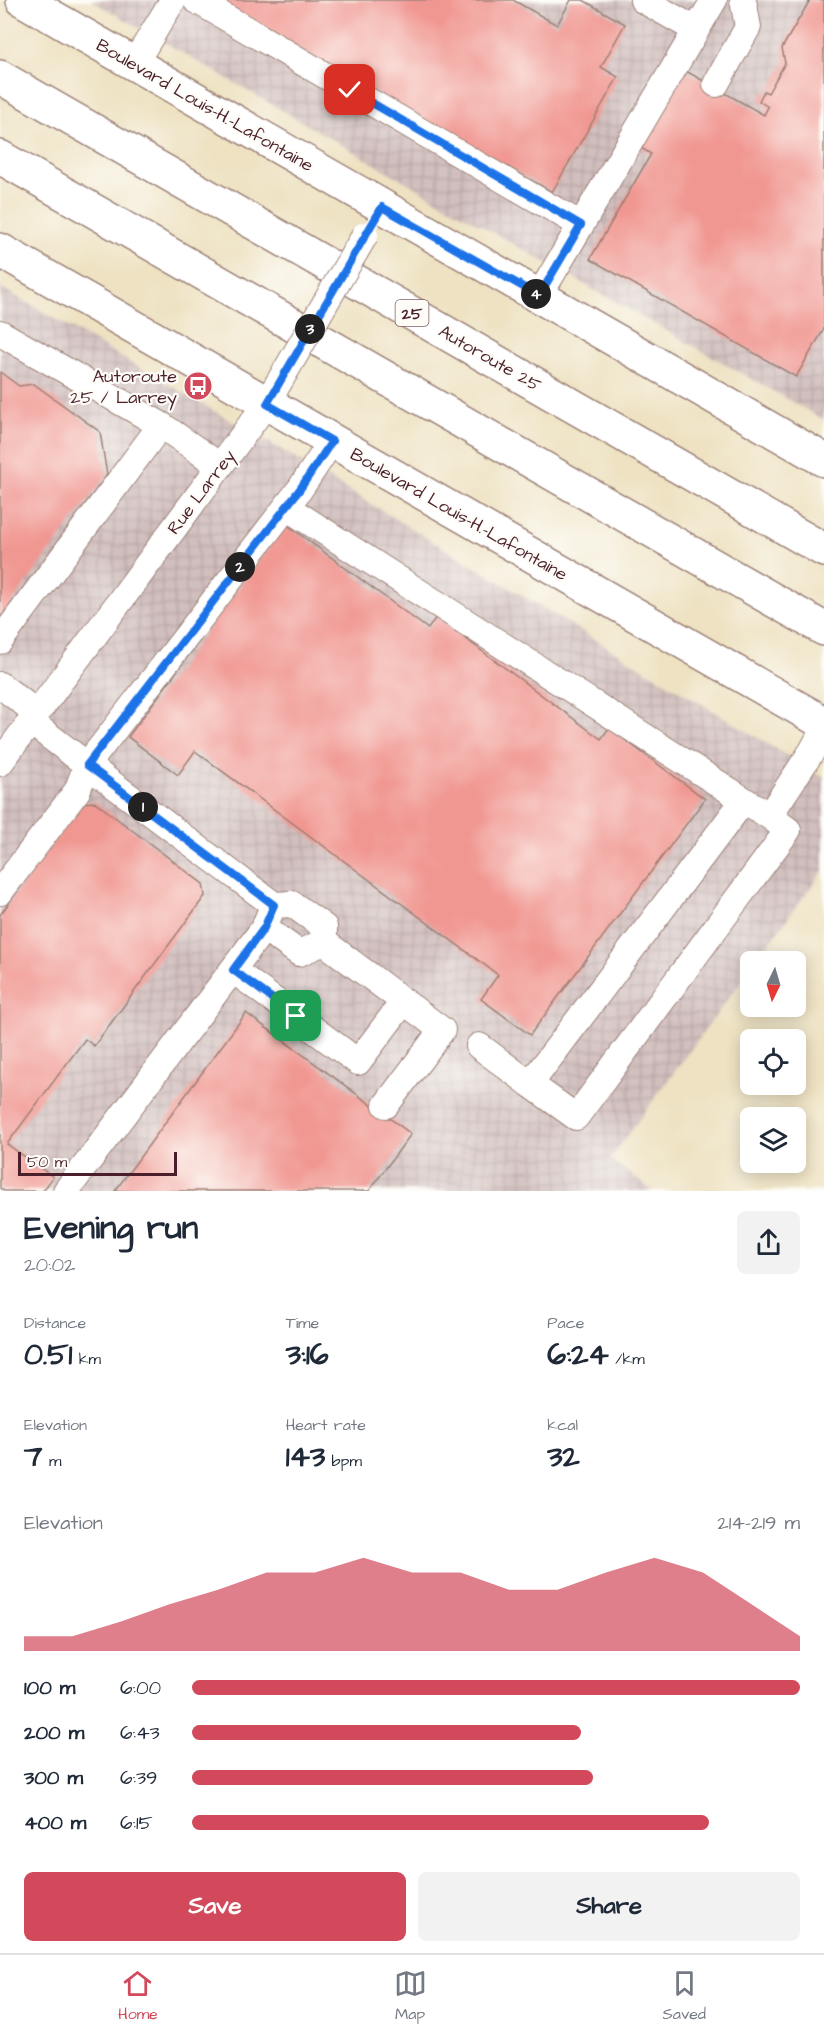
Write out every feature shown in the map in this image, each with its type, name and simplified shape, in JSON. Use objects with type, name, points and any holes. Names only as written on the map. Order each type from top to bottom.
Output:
[{"type":"main road","name":"Boulevard Louis-H.-Lafontaine","points":[[23,0],[382,207],[822,455]]},
{"type":"main road","name":"Autoroute 25","points":[[0,77],[824,550]]},
{"type":"main road","points":[[0,158],[824,629]]},
{"type":"main road","name":"Boulevard Louis-H.-Lafontaine","points":[[0,250],[824,723]]},
{"type":"street","points":[[134,64],[173,0]]},
{"type":"street","points":[[196,0],[581,225]]},
{"type":"street","points":[[643,0],[696,30]]},
{"type":"street","points":[[539,296],[714,0]]},
{"type":"street","points":[[716,84],[748,27],[743,0]]},
{"type":"street","name":"Rue Larrey","points":[[0,763],[267,404],[382,207]]},
{"type":"street","points":[[0,333],[160,424],[220,466]]},
{"type":"street","points":[[0,641],[160,424]]},
{"type":"street","points":[[0,892],[77,791],[87,765],[286,507],[332,441]]},
{"type":"street","points":[[286,507],[788,830],[576,1117],[479,1046]]},
{"type":"street","points":[[0,685],[87,765],[274,905],[292,904],[324,927],[324,942]]},
{"type":"street","points":[[769,816],[824,729]]},
{"type":"street","points":[[530,1084],[744,800]]},
{"type":"street","points":[[66,1191],[264,928],[274,905]]},
{"type":"street","points":[[264,928],[299,953],[324,942]]},
{"type":"street","points":[[324,942],[442,1030],[386,1105]]},
{"type":"street","points":[[233,970],[358,1062],[404,1001]]},
{"type":"shaded area","points":[[91,0],[824,0],[824,420],[515,245]]},
{"type":"shaded area","points":[[0,287],[280,449],[824,778],[824,869],[763,951],[740,951],[740,983],[610,1159],[653,1191],[0,1191]]},
{"type":"building","points":[[213,0],[513,0],[557,25],[571,0],[583,0],[625,24],[601,67],[618,77],[552,192]]},
{"type":"building","points":[[810,0],[824,0],[824,329],[796,377],[590,259],[651,154],[641,148],[686,71],[764,115],[768,107],[759,101],[764,91],[768,93],[785,63],[782,48]]},
{"type":"building","points":[[0,372],[19,386],[34,384],[100,432],[107,475],[0,619]]},
{"type":"building","points":[[286,524],[428,629],[436,617],[601,739],[609,728],[705,799],[530,1035],[481,999],[498,975],[195,751],[178,775],[128,737]]},
{"type":"building","points":[[95,802],[203,884],[205,896],[94,1046],[85,1039],[7,1144],[53,1177],[43,1191],[4,1191],[0,1188],[0,915],[82,803]]},
{"type":"building","points":[[246,1013],[411,1134],[369,1191],[115,1191]]},
{"type":"place","name":"Autoroute 25 / Larrey","points":[[198,386]]},
{"type":"route","points":[[296,1016],[233,970],[264,928],[274,905],[87,765],[300,489],[332,441],[267,404],[382,207],[539,296],[581,225],[350,90]]}]
